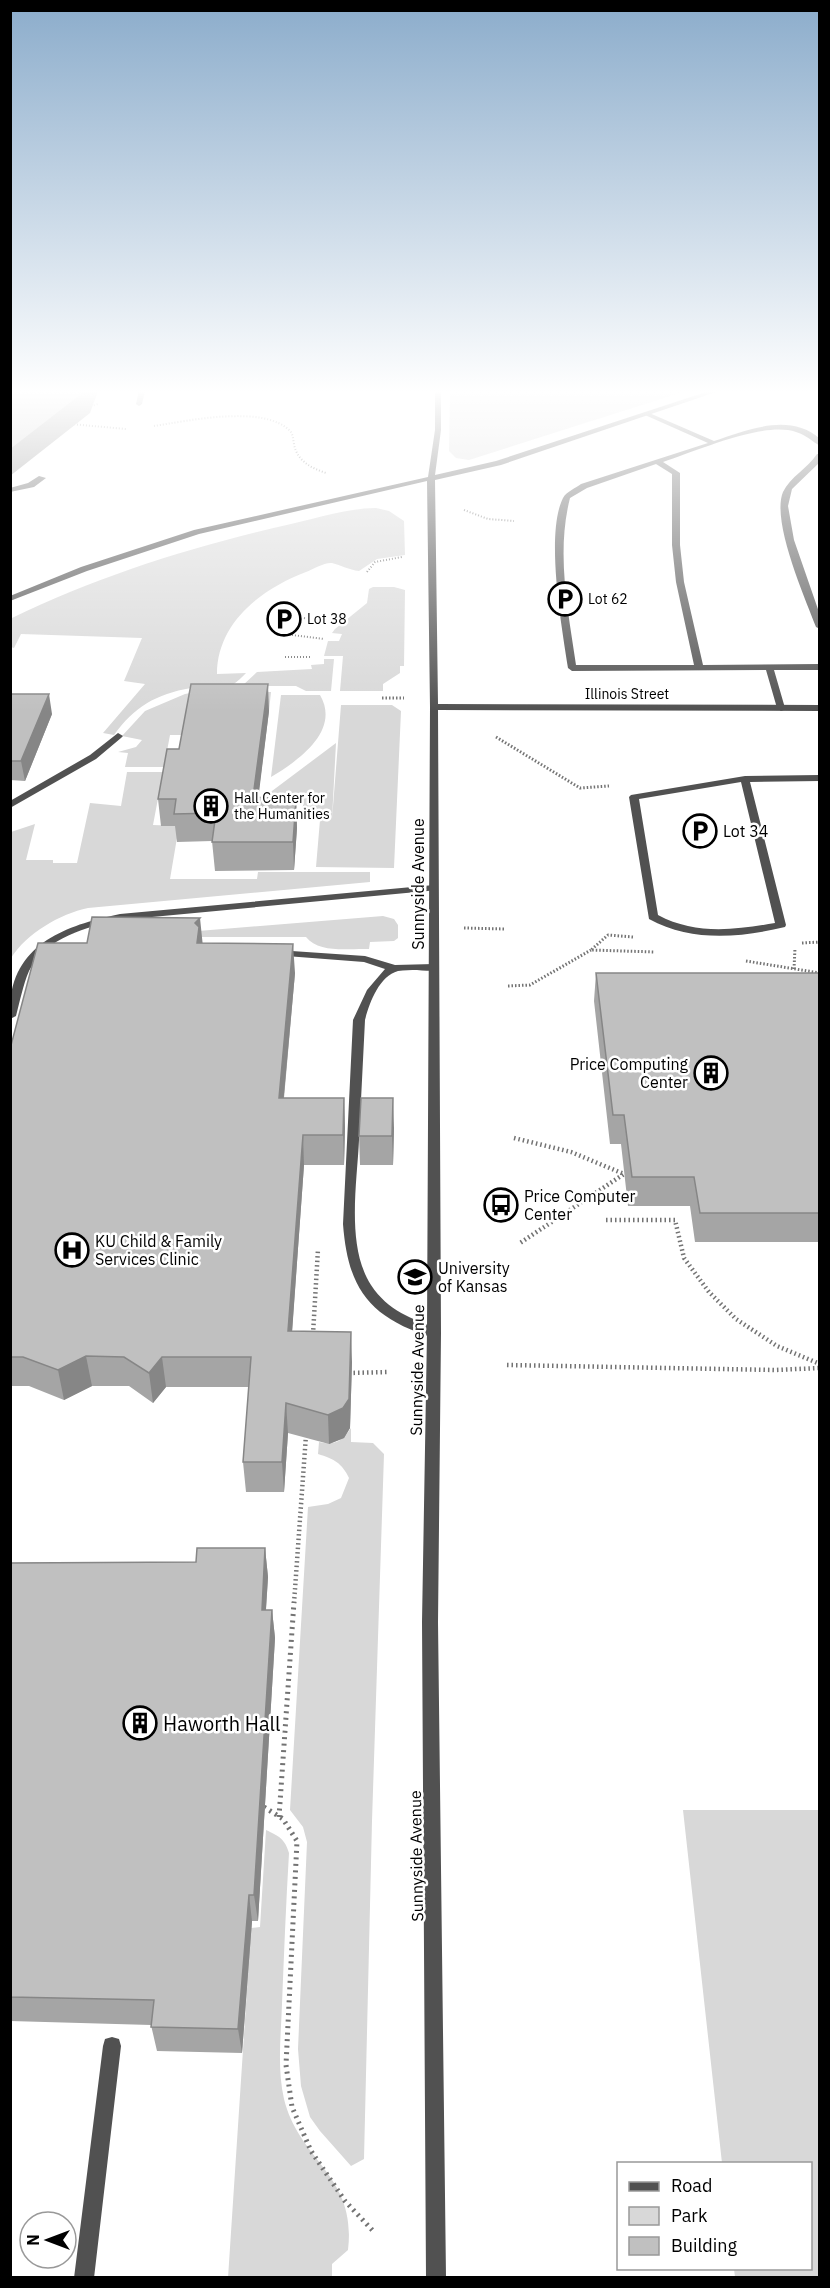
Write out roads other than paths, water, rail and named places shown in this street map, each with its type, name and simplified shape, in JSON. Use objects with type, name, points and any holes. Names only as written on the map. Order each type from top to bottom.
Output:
[{"type":"street","points":[[10,599],[84,569],[197,532],[344,498]]},
{"type":"street","name":"Sunnyside Avenue","points":[[431,498],[434,707],[434,1333],[430,1622],[436,2277]]},
{"type":"street","points":[[567,498],[560,548],[560,570],[572,668],[819,667]]},
{"type":"street","points":[[676,498],[676,545],[680,582],[699,667]]},
{"type":"street","points":[[785,498],[784,512],[797,563],[819,627]]},
{"type":"street","points":[[769,667],[781,708]]},
{"type":"street","name":"Illinois Street","points":[[434,707],[819,708]]},
{"type":"street","points":[[10,805],[93,757],[118,736]]},
{"type":"street","points":[[745,779],[781,926],[746,932],[687,930],[663,924],[652,917],[633,796],[745,779],[819,778]]},
{"type":"street","points":[[10,1016],[24,969],[42,948],[69,931],[88,923],[120,917],[434,888]]},
{"type":"street","points":[[263,953],[298,953],[365,959],[394,968],[434,967]]},
{"type":"street","points":[[394,968],[374,985],[358,1020],[349,1224],[350,1251],[359,1279],[380,1305],[397,1318],[434,1333]]},
{"type":"street","points":[[84,2277],[112,2046]]},
{"type":"place","name":"Lot 62","points":[[565,599]]},
{"type":"place","name":"Lot 38","points":[[284,619]]},
{"type":"place","name":"Hall Center for the Humanities","points":[[211,806]]},
{"type":"place","name":"Lot 34","points":[[700,831]]},
{"type":"place","name":"Price Computing Center","points":[[711,1073]]},
{"type":"place","name":"Price Computer Center","points":[[501,1205]]},
{"type":"place","name":"KU Child & Family Services Clinic","points":[[72,1250]]},
{"type":"place","name":"University of Kansas","points":[[415,1277]]},
{"type":"place","name":"Haworth Hall","points":[[140,1723]]}]
